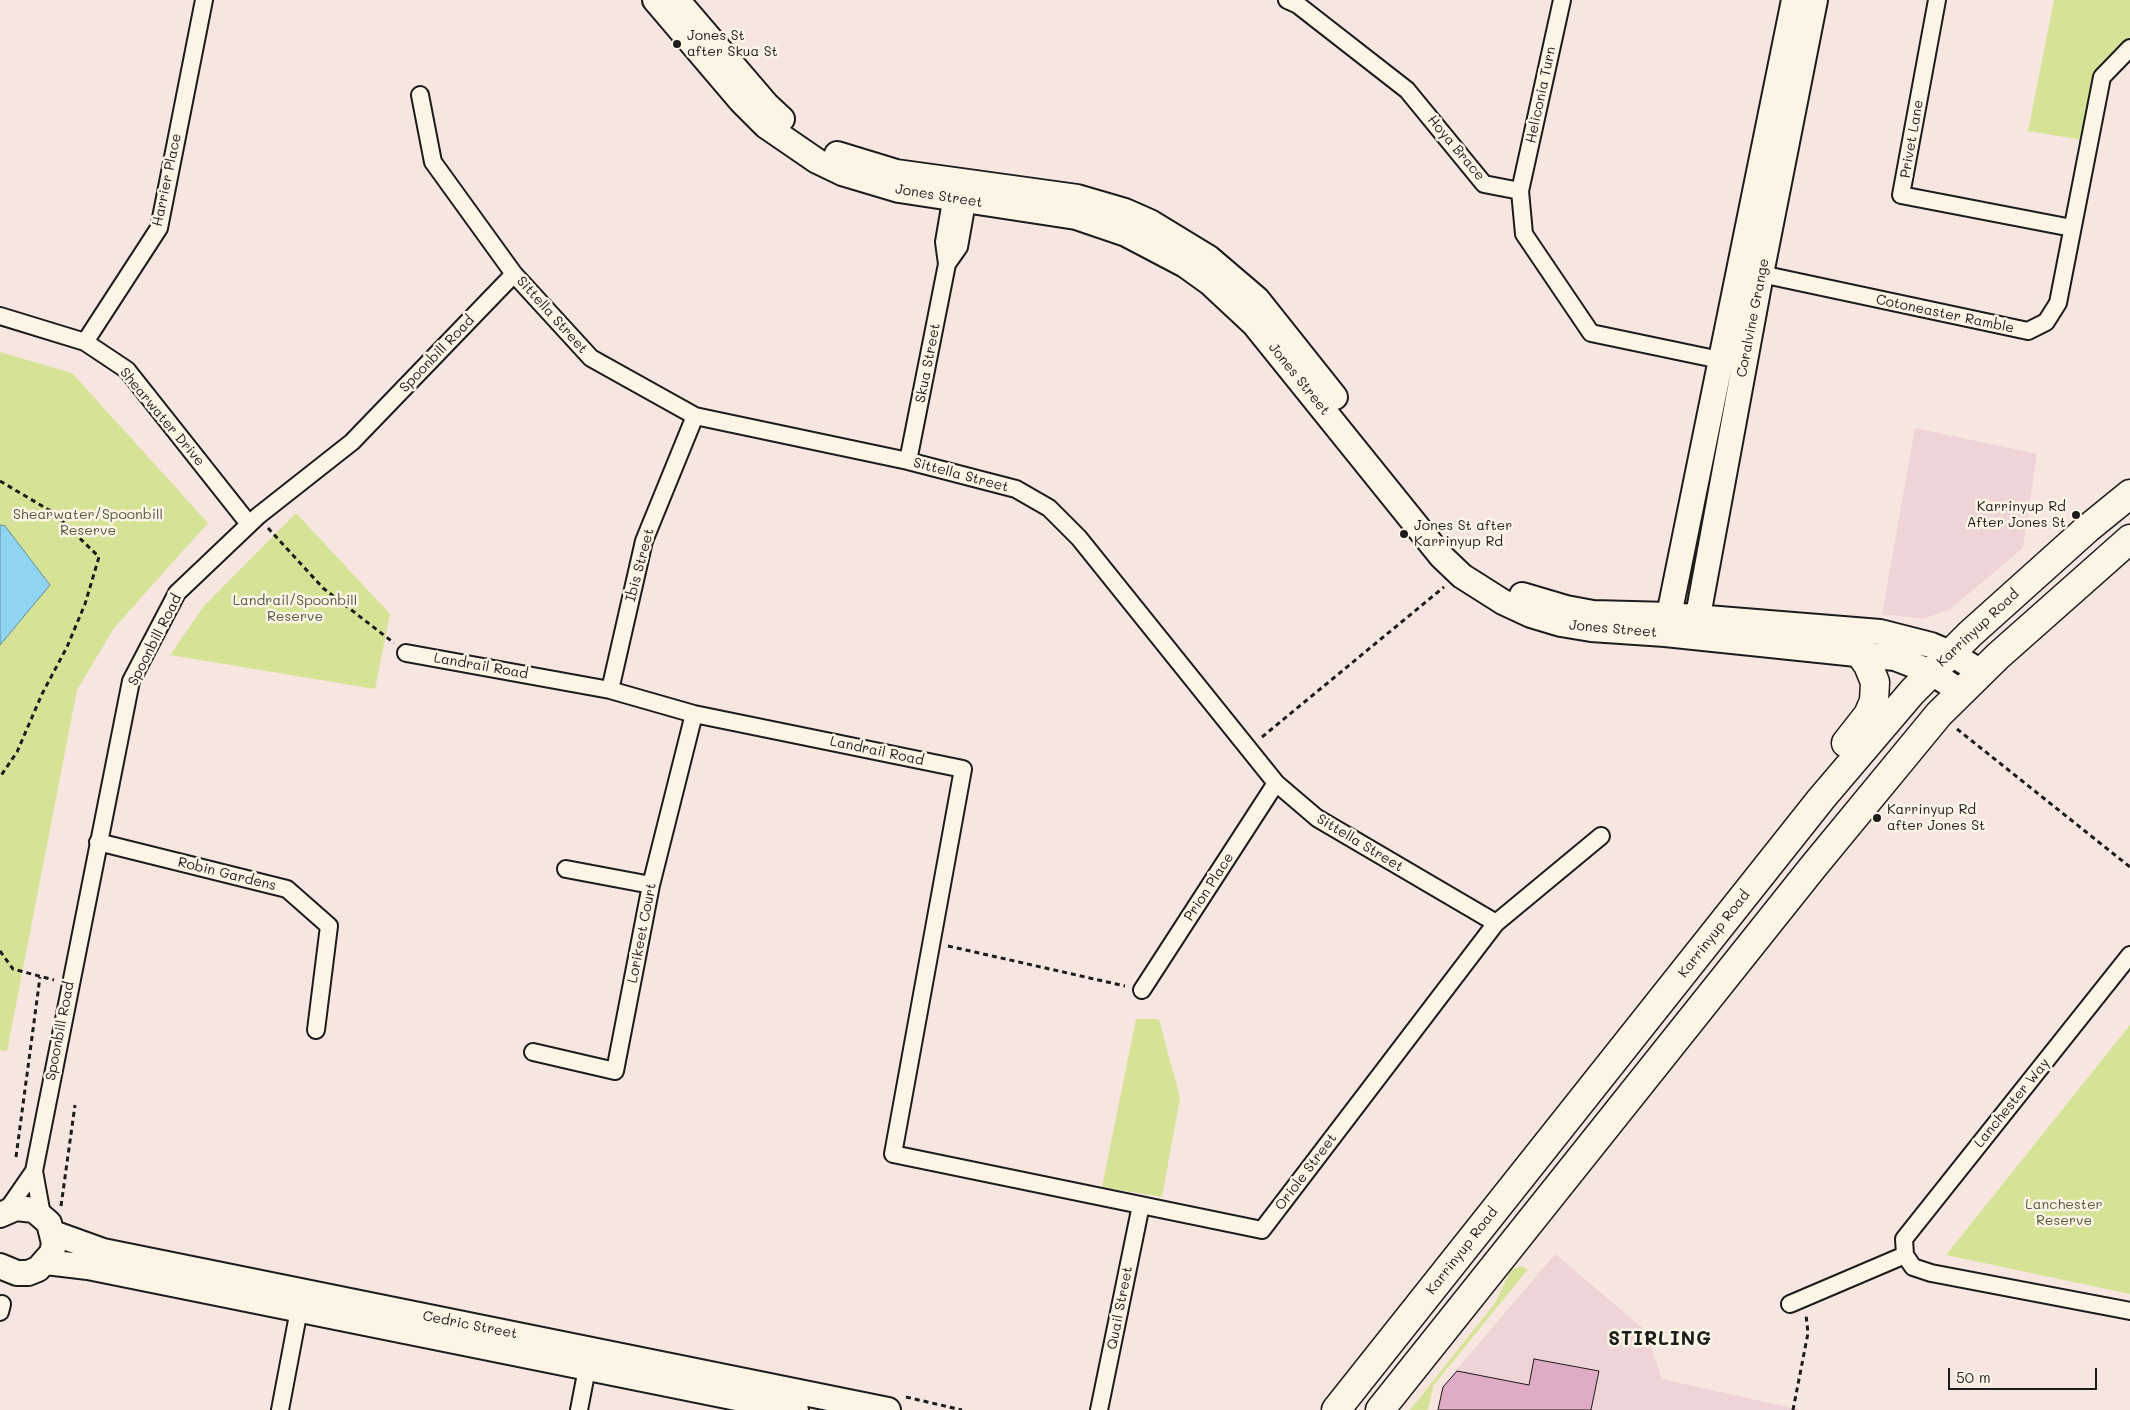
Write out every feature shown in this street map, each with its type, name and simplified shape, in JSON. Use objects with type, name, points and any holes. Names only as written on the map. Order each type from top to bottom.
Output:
[{"type":"highway","name":"Karrinyup Road","points":[[1336,1410],[1821,799],[1941,662],[2087,528],[2130,494]]},
{"type":"highway","points":[[1380,1410],[1813,867],[1940,714],[1981,672],[2130,539]]},
{"type":"highway","points":[[1821,799],[1841,749],[1868,715],[1874,701],[1875,682],[1861,654]]},
{"type":"highway","points":[[1399,1410],[1435,1341]]},
{"type":"street","name":"Harrier Place","points":[[86,342],[159,228],[204,0]]},
{"type":"street","name":"Jones Street","points":[[655,0],[741,101],[766,126],[817,161],[864,181],[899,190],[960,190],[1077,197],[1125,211],[1176,238],[1229,273],[1257,299],[1448,542],[1484,574],[1505,587],[1540,601],[1668,625],[1880,632],[1912,638],[1941,662],[1961,692]]},
{"type":"street","name":"Jones Street","points":[[677,0],[767,105],[782,119],[815,142],[843,157],[1022,207],[1076,217],[1103,225],[1158,249],[1210,283],[1254,324],[1422,534],[1462,576],[1503,602],[1531,615],[1561,624],[1591,629],[1668,625]]},
{"type":"street","name":"Hoya Brace","points":[[1287,0],[1298,5],[1407,90],[1484,184],[1520,191]]},
{"type":"street","name":"Heliconia Turn","points":[[1520,191],[1562,0]]},
{"type":"street","name":"Coralvine Grange","points":[[1668,625],[1794,0]]},
{"type":"street","name":"Coralvine Grange","points":[[1696,627],[1761,274],[1815,0]]},
{"type":"street","name":"Privet Lane","points":[[1937,0],[1901,194],[2072,228]]},
{"type":"street","name":"Cotoneaster Ramble","points":[[1761,274],[2028,331],[2046,322],[2058,303],[2102,77],[2130,48]]},
{"type":"street","name":"Sittella Street","points":[[420,95],[433,162],[514,274],[591,358],[695,416],[908,461],[1016,489],[1049,508],[1079,538],[1249,747],[1276,783],[1317,818],[1496,923]]},
{"type":"street","name":"Skua Street","points":[[908,461],[947,264],[959,247],[960,190]]},
{"type":"street","points":[[1520,191],[1524,234],[1590,333],[1720,360]]},
{"type":"street","name":"Spoonbill Road","points":[[4,1213],[34,1171],[69,985],[131,681],[177,593],[253,520],[352,442],[514,274]]},
{"type":"street","name":"Shearwater Drive","points":[[0,316],[86,342],[126,370],[253,520]]},
{"type":"street","name":"Ibis Street","points":[[610,690],[644,541],[695,416]]},
{"type":"street","name":"Jones Street","points":[[1696,627],[1861,654],[1941,662],[1981,672]]},
{"type":"street","name":"Landrail Road","points":[[406,653],[610,690],[694,714],[963,768],[933,942],[893,1154]]},
{"type":"street","name":"Lorikeet Court","points":[[532,1052],[615,1071],[651,885],[694,714]]},
{"type":"street","name":"Prion Place","points":[[1142,990],[1276,783]]},
{"type":"street","name":"Oriole Street","points":[[893,1154],[1262,1230],[1496,923],[1601,836]]},
{"type":"street","name":"Robin Gardens","points":[[98,842],[287,888],[329,926],[316,1030]]},
{"type":"street","points":[[566,869],[651,885]]},
{"type":"street","name":"Lanchester Way","points":[[1905,1255],[1904,1239],[1913,1226],[2130,955]]},
{"type":"street","name":"Spoonbill Road","points":[[34,1171],[52,1221]]},
{"type":"street","name":"Quail Street","points":[[1099,1410],[1141,1205]]},
{"type":"street","name":"Cedric Street","points":[[4,1213],[25,1208],[52,1221],[102,1251],[300,1301]]},
{"type":"street","points":[[0,1266],[17,1274],[28,1273],[38,1269],[52,1253],[52,1221]]},
{"type":"street","points":[[1796,1301],[1905,1255],[1913,1267],[1930,1273],[2130,1311]]},
{"type":"street","name":"Cedric Street","points":[[46,1262],[300,1301],[589,1358],[892,1403]]},
{"type":"street","points":[[280,1410],[300,1301]]},
{"type":"street","points":[[579,1410],[589,1358]]},
{"type":"street","name":"Cedric Street","points":[[589,1358],[796,1410]]},
{"type":"path","points":[[0,481],[54,513],[99,556],[85,604],[67,647],[42,694],[16,752],[0,777]]},
{"type":"path","points":[[253,520],[323,588],[406,653]]},
{"type":"path","points":[[1249,747],[1440,589],[1462,576]]},
{"type":"path","points":[[1952,725],[2130,867]]},
{"type":"path","points":[[933,942],[1142,990]]},
{"type":"path","points":[[0,951],[13,969],[69,985]]},
{"type":"path","points":[[15,1166],[40,976]]},
{"type":"path","points":[[52,1221],[75,1105]]},
{"type":"path","points":[[1793,1410],[1808,1333],[1796,1301]]},
{"type":"path","points":[[892,1403],[962,1410]]},
{"type":"shaded area","points":[[1915,428],[2037,454],[2023,548],[1949,610],[1923,619],[1882,614]]},
{"type":"shaded area","points":[[1555,1254],[1645,1330],[1662,1379],[1801,1410],[1437,1410],[1442,1387]]},
{"type":"green space","points":[[2054,0],[2130,0],[2130,37],[2095,74],[2083,140],[2028,131]]},
{"type":"green space","name":"Shearwater/Spoonbill Reserve","points":[[0,352],[72,373],[208,523],[114,628],[77,690],[7,1051],[0,1050]]},
{"type":"green space","name":"Landrail/Spoonbill Reserve","points":[[296,513],[390,614],[375,689],[170,655],[204,606]]},
{"type":"green space","points":[[1136,1019],[1159,1019],[1180,1098],[1162,1197],[1102,1187]]},
{"type":"green space","name":"Lanchester Reserve","points":[[2130,1025],[2130,1294],[1946,1255]]},
{"type":"green space","points":[[1520,1266],[1528,1269],[1433,1386],[1428,1410],[1410,1410],[1495,1303],[1511,1270]]},
{"type":"water","points":[[0,525],[5,526],[50,585],[0,645]]},
{"type":"building","points":[[1534,1359],[1599,1371],[1591,1410],[1438,1410],[1443,1387],[1457,1371],[1529,1385]]},
{"type":"place","name":"Jones St after Skua St","points":[[677,44]]},
{"type":"place","name":"Karrinyup Rd After Jones St","points":[[2076,515]]},
{"type":"place","name":"Jones St after Karrinyup Rd","points":[[1404,534]]},
{"type":"place","name":"Karrinyup Rd after Jones St","points":[[1877,818]]},
{"type":"district","name":"STIRLING","points":[[1660,1339]]}]
